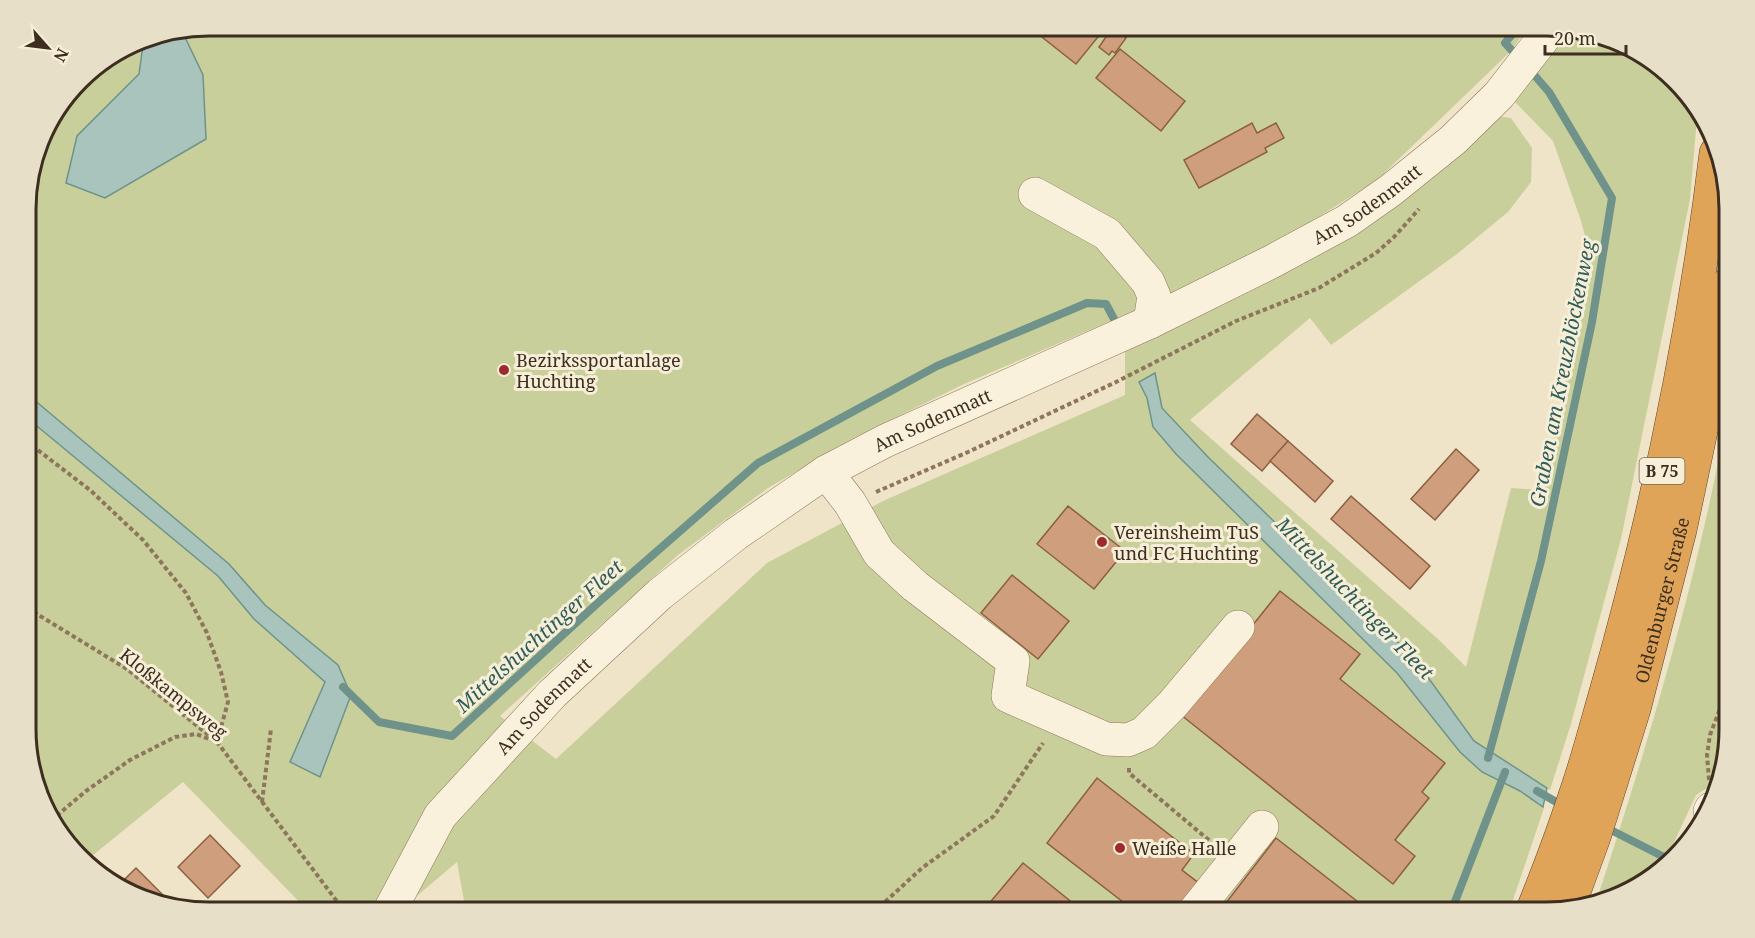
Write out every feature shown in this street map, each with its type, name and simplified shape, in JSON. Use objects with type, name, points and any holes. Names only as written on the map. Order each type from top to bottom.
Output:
[{"type":"highway","name":"B 75","points":[[1593,791],[1667,448],[1697,284],[1714,168]]},
{"type":"highway","name":"Oldenburger Straße","points":[[1569,900],[1580,831],[1593,791],[1634,709],[1680,530],[1719,333]]},
{"type":"highway","name":"B 75","points":[[1538,902],[1580,831]]},
{"type":"street","name":"Am Sodenmatt","points":[[394,902],[440,816],[552,694],[660,594],[736,534],[826,472],[1150,300],[1272,261],[1347,221],[1391,190],[1453,140],[1499,95],[1535,50]]},
{"type":"street","points":[[1035,194],[1107,234],[1150,300]]},
{"type":"street","points":[[826,472],[850,503],[879,553],[915,586],[1013,661],[1008,696],[1106,739],[1128,740],[1144,733],[1172,705],[1238,627]]},
{"type":"street","points":[[1202,902],[1262,827]]},
{"type":"path","points":[[850,503],[968,452],[1151,364]]},
{"type":"path","points":[[36,449],[90,490],[143,540],[186,593],[210,643],[221,672],[228,702],[217,741],[196,734],[175,736],[130,760],[86,791],[59,814]]},
{"type":"path","name":"Kloßkampsweg","points":[[36,613],[127,669],[217,741],[337,902]]},
{"type":"path","points":[[1709,786],[1707,755],[1710,735],[1719,711]]},
{"type":"path","points":[[885,902],[922,868],[994,816],[1059,719]]},
{"type":"path","points":[[262,802],[271,729]]},
{"type":"path","points":[[1128,740],[1129,773],[1234,862]]},
{"type":"green space","points":[[209,36],[1521,36],[1512,50],[1377,180],[1290,235],[1189,287],[962,385],[854,438],[768,488],[678,555],[500,716],[556,759],[767,563],[883,501],[1125,395],[1125,346],[1495,116],[1511,118],[1532,148],[1531,182],[1508,212],[1457,254],[1331,345],[1310,318],[1190,420],[1438,639],[1466,667],[1511,488],[1543,490],[1591,258],[1581,221],[1553,141],[1512,99],[1561,37],[1580,39],[1601,45],[1642,65],[1676,95],[1697,124],[1690,199],[1621,539],[1571,724],[1550,790],[1474,741],[1414,658],[1207,456],[1162,408],[1155,374],[1139,382],[1147,398],[1153,427],[1176,454],[1397,673],[1460,752],[1482,772],[1520,791],[1544,808],[1512,902],[464,902],[457,862],[410,902],[299,902],[183,782],[92,856],[59,815],[49,795],[37,751],[36,198],[39,175],[45,154],[65,113],[95,79],[133,54],[164,42],[187,37]]},
{"type":"green space","points":[[1719,456],[1719,740],[1716,763],[1709,787],[1696,795],[1672,847],[1642,873],[1599,894],[1672,654],[1704,529]]},
{"type":"water","points":[[185,37],[203,75],[206,139],[105,198],[66,183],[77,136],[139,74],[142,50]]},
{"type":"water","points":[[1155,373],[1162,408],[1207,456],[1414,658],[1474,741],[1547,788],[1543,807],[1520,791],[1482,772],[1460,752],[1397,673],[1176,454],[1153,427],[1147,398],[1139,382]]},
{"type":"water","points":[[36,401],[229,564],[265,605],[338,665],[351,695],[320,777],[290,762],[325,682],[254,619],[218,576],[36,425]]},
{"type":"building","points":[[1041,36],[1099,36],[1076,64]]},
{"type":"building","points":[[1107,36],[1126,38],[1115,53],[1112,51],[1109,55],[1099,47]]},
{"type":"building","points":[[1120,49],[1185,101],[1161,131],[1096,78]]},
{"type":"building","points":[[1252,123],[1257,133],[1276,123],[1284,138],[1265,148],[1267,152],[1199,188],[1184,160]]},
{"type":"building","points":[[1257,414],[1288,441],[1262,471],[1231,444]]},
{"type":"building","points":[[1288,441],[1333,481],[1315,502],[1270,461]]},
{"type":"building","points":[[1456,449],[1479,470],[1435,520],[1411,499]]},
{"type":"building","points":[[1351,496],[1430,566],[1410,589],[1331,519]]},
{"type":"building","points":[[1068,506],[1125,551],[1094,589],[1037,544]]},
{"type":"building","points":[[1012,575],[1069,621],[1038,659],[981,613]]},
{"type":"building","points":[[1280,591],[1360,654],[1340,679],[1445,763],[1422,792],[1429,798],[1395,840],[1415,856],[1393,884],[1181,715]]},
{"type":"building","name":"Weiße Halle","points":[[1097,778],[1194,854],[1182,870],[1200,884],[1186,902],[1123,902],[1047,843]]},
{"type":"building","points":[[210,835],[240,866],[208,898],[178,867]]},
{"type":"building","points":[[1276,838],[1358,902],[1227,902]]},
{"type":"building","points":[[1023,863],[1072,902],[990,902]]},
{"type":"building","points":[[136,868],[164,896],[143,889],[125,879]]},
{"type":"waterway","name":"Graben am Kreuzblöckenweg","points":[[1511,36],[1505,43],[1518,57]]},
{"type":"waterway","name":"Graben am Kreuzblöckenweg","points":[[1488,758],[1541,561],[1592,322],[1612,198],[1549,92],[1529,69]]},
{"type":"waterway","name":"Mittelshuchtinger Fleet","points":[[343,687],[379,722],[452,736],[600,601],[758,463],[937,366],[1087,303],[1106,304],[1114,319]]},
{"type":"waterway","points":[[1455,902],[1505,772]]},
{"type":"waterway","name":"Mittelshuchtinger Fleet","points":[[1537,791],[1565,807]]},
{"type":"waterway","name":"Mittelshuchtinger Fleet","points":[[1603,826],[1663,856]]},
{"type":"place","name":"Bezirkssportanlage Huchting","points":[[504,370]]},
{"type":"place","name":"Vereinsheim TuS und FC Huchting","points":[[1102,542]]},
{"type":"place","name":"Weiße Halle","points":[[1120,848]]}]
